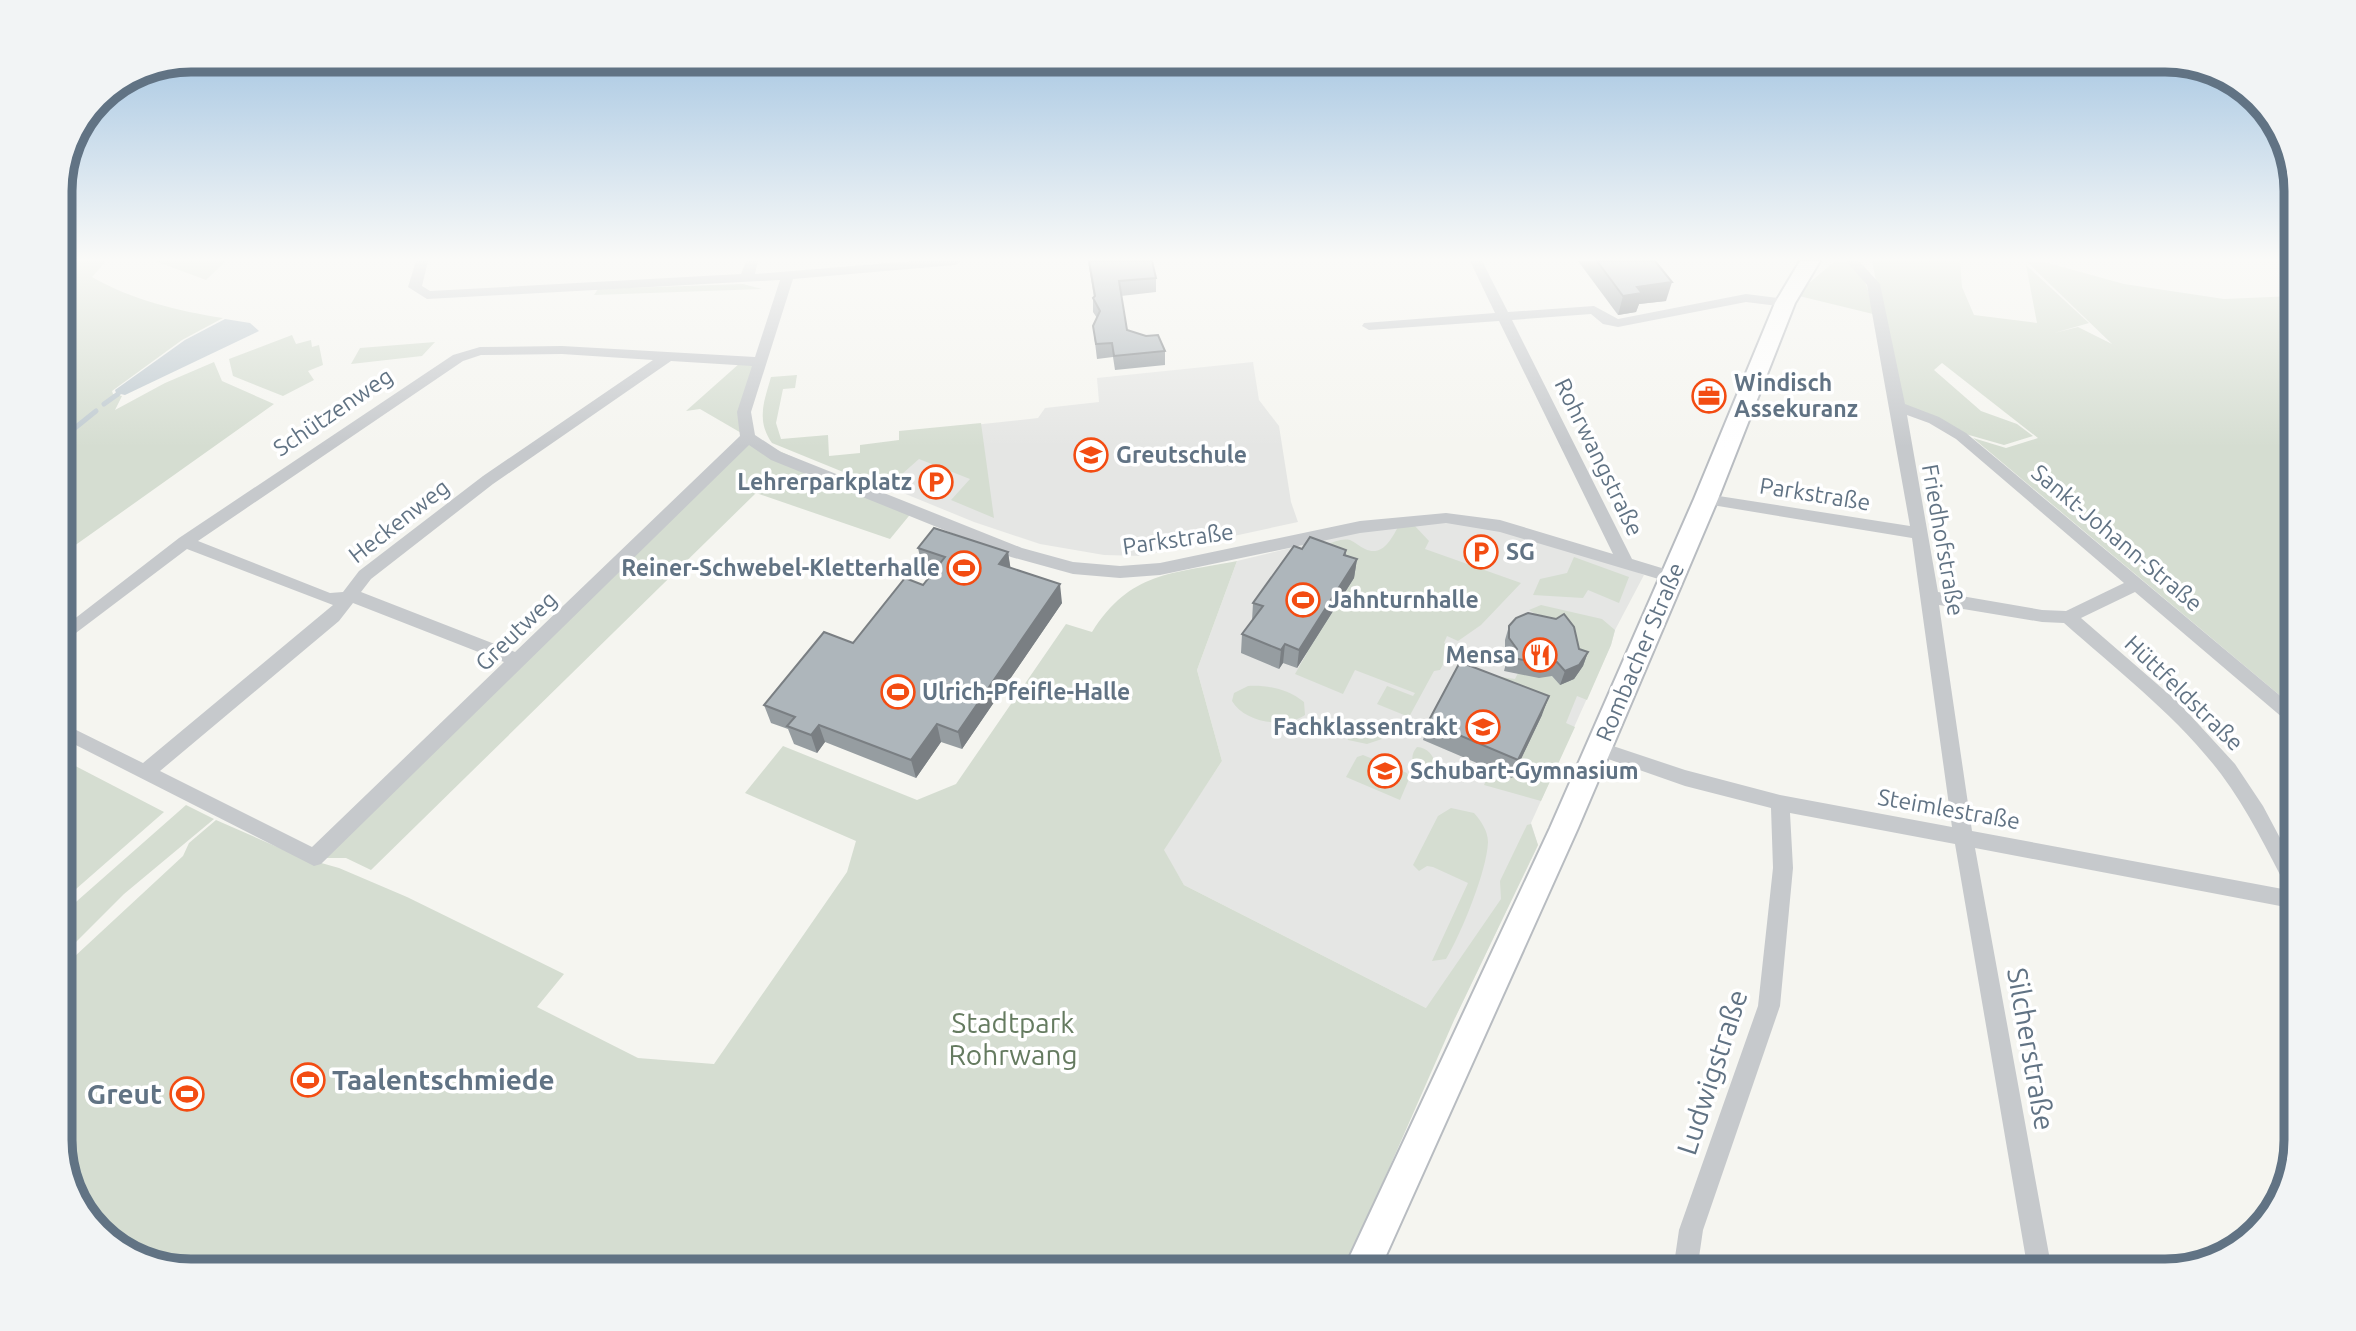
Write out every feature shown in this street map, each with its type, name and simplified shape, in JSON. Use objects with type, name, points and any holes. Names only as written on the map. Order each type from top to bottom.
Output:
[{"type":"main road","name":"Rombacher Straße","points":[[1367,1259],[1598,748],[1706,499],[1777,323]]},
{"type":"street","points":[[748,436],[744,412],[773,323]]},
{"type":"street","points":[[1369,326],[1404,323]]},
{"type":"street","name":"Rohrwangstraße","points":[[1507,323],[1625,561]]},
{"type":"street","name":"Friedhofstraße","points":[[1881,323],[1930,597],[1964,836]]},
{"type":"street","name":"Schützenweg","points":[[72,630],[185,542],[458,358],[480,351],[670,355],[760,362]]},
{"type":"street","name":"Heckenweg","points":[[145,772],[333,617],[365,575],[488,481],[670,355]]},
{"type":"street","name":"Sankt-Johann-Straße","points":[[1898,407],[1934,420],[1961,436],[2284,709]]},
{"type":"street","name":"Parkstraße","points":[[748,436],[776,456],[1017,553],[1073,568],[1120,572],[1160,569],[1360,527],[1446,519],[1500,526],[1672,577]]},
{"type":"street","name":"Greutweg","points":[[145,772],[314,858],[748,436]]},
{"type":"street","name":"Parkstraße","points":[[1706,499],[1917,533]]},
{"type":"street","points":[[185,542],[328,599],[349,597],[519,661]]},
{"type":"street","points":[[1930,597],[2042,616],[2068,617],[2137,584]]},
{"type":"street","name":"Hüttfeldstraße","points":[[2068,617],[2199,735],[2251,802],[2284,864]]},
{"type":"street","points":[[72,735],[145,772]]},
{"type":"street","name":"Steimlestraße","points":[[1598,748],[1685,778],[1780,803],[2284,898]]},
{"type":"street","name":"Ludwigstraße","points":[[1687,1259],[1692,1230],[1769,1006],[1783,868],[1780,803]]},
{"type":"street","name":"Silcherstraße","points":[[1964,836],[2038,1259]]},
{"type":"shaded area","points":[[217,323],[250,323],[259,331],[125,395],[116,393],[115,390],[185,340]]},
{"type":"shaded area","name":"Greutschule","points":[[1253,362],[1259,400],[1279,426],[1291,502],[1298,522],[1141,556],[1104,555],[1040,544],[974,522],[869,479],[927,430],[1038,418],[1045,408],[1099,402],[1097,378]]},
{"type":"shaded area","name":"Schubart-Gymnasium","points":[[1453,521],[1500,531],[1614,563],[1644,575],[1615,630],[1611,645],[1531,823],[1538,845],[1455,1018],[1426,1008],[1184,885],[1163,850],[1222,761],[1197,670],[1237,561],[1363,530]]},
{"type":"green space","points":[[72,323],[213,323],[182,340],[112,391],[113,394],[122,396],[115,410],[165,383],[214,362],[222,381],[274,404],[72,547]]},
{"type":"green space","points":[[1885,323],[2089,323],[2054,333],[2078,327],[2112,344],[2090,323],[2284,323],[2284,699],[1973,438],[2006,448],[2038,438],[1942,363],[1934,370],[1981,411],[2017,424],[2033,436],[2004,445],[1962,433],[1901,405]]},
{"type":"green space","points":[[292,335],[296,344],[311,340],[312,347],[319,345],[323,365],[308,371],[314,380],[283,396],[233,376],[229,359]]},
{"type":"green space","points":[[435,342],[422,356],[351,364],[360,348]]},
{"type":"green space","points":[[740,363],[755,364],[743,434],[700,409],[686,411]]},
{"type":"green space","points":[[797,375],[795,388],[783,389],[776,423],[781,439],[828,435],[829,456],[860,453],[860,445],[899,440],[899,431],[981,423],[994,518],[951,500],[970,479],[919,459],[885,489],[772,443],[763,419],[771,377]]},
{"type":"green space","points":[[748,437],[913,511],[890,539],[756,493],[371,870],[346,858],[314,858]]},
{"type":"green space","points":[[1414,525],[1429,541],[1425,549],[1521,583],[1481,625],[1458,641],[1447,636],[1444,643],[1455,647],[1455,653],[1446,659],[1440,670],[1434,671],[1409,717],[1377,704],[1387,686],[1413,696],[1415,693],[1355,670],[1343,694],[1295,674],[1307,653],[1308,556],[1339,540],[1350,540],[1365,549],[1376,551],[1385,546],[1398,527]]},
{"type":"green space","points":[[1574,557],[1629,577],[1619,603],[1588,590],[1583,598],[1533,595],[1540,579],[1567,573]]},
{"type":"green space","name":"Stadtpark Rohrwang","points":[[1237,561],[1197,670],[1222,761],[1164,850],[1184,885],[1426,1008],[1501,899],[1500,881],[1527,825],[1531,824],[1538,845],[1455,1018],[1349,1259],[190,1259],[160,1255],[131,1243],[118,1235],[96,1213],[88,1200],[76,1171],[72,1148],[72,959],[183,856],[189,843],[216,820],[300,857],[339,868],[407,897],[564,974],[537,1007],[638,1058],[714,1064],[847,872],[856,841],[745,793],[783,746],[917,800],[956,784],[1066,624],[1092,632],[1122,597],[1154,578]]},
{"type":"green space","points":[[1541,605],[1602,619],[1615,630],[1587,700],[1577,696],[1566,723],[1575,727],[1541,801],[1484,785],[1491,769],[1457,671],[1515,679],[1518,673],[1546,677],[1562,631],[1529,610]]},
{"type":"green space","points":[[1248,686],[1270,687],[1291,694],[1304,702],[1305,715],[1277,723],[1266,722],[1246,714],[1232,701],[1234,693]]},
{"type":"green space","points":[[1363,723],[1383,727],[1386,732],[1382,739],[1367,744],[1348,740],[1345,731]]},
{"type":"green space","points":[[1417,747],[1428,751],[1434,760],[1436,768],[1429,775],[1419,772],[1414,765],[1412,760]]},
{"type":"green space","points":[[1363,755],[1407,773],[1409,779],[1400,800],[1346,777],[1357,757]]},
{"type":"green space","points":[[72,764],[164,812],[72,892]]},
{"type":"green space","points":[[186,805],[214,819],[124,894],[72,946],[72,905]]},
{"type":"green space","points":[[1451,808],[1474,813],[1479,819],[1488,838],[1487,854],[1466,919],[1452,948],[1446,959],[1432,961],[1468,883],[1433,867],[1427,866],[1419,871],[1413,865],[1438,816]]},
{"type":"building","points":[[1094,323],[1126,323],[1127,330],[1146,336],[1158,335],[1165,351],[1114,356],[1112,343],[1096,344]]},
{"type":"building","name":"Ulrich-Pfeifle-Halle","points":[[934,528],[1008,552],[999,564],[1060,584],[958,732],[937,724],[911,760],[819,725],[811,735],[787,726],[795,717],[764,705],[824,632],[853,643],[905,578],[923,585],[945,557],[918,548]]},
{"type":"building","name":"Jahnturnhalle","points":[[1310,537],[1346,550],[1344,555],[1357,559],[1299,650],[1285,644],[1281,650],[1242,634],[1263,606],[1253,603],[1294,546],[1302,549]]},
{"type":"building","name":"Mensa","points":[[1528,613],[1556,619],[1564,614],[1574,627],[1579,649],[1588,652],[1579,665],[1565,671],[1557,662],[1544,664],[1508,657],[1517,649],[1509,638],[1509,626],[1516,618]]},
{"type":"building","name":"Fachklassentrakt","points":[[1460,662],[1549,696],[1518,760],[1428,722]]},
{"type":"waterway","points":[[104,404],[118,394]]},
{"type":"waterway","points":[[72,430],[96,411]]},
{"type":"place","name":"Windisch Assekuranz","points":[[1709,396]]},
{"type":"place","name":"Greutschule","points":[[1091,455]]},
{"type":"place","name":"Lehrerparkplatz","points":[[936,482]]},
{"type":"place","name":"SG","points":[[1481,552]]},
{"type":"place","name":"Reiner-Schwebel-Kletterhalle","points":[[964,568]]},
{"type":"place","name":"Jahnturnhalle","points":[[1303,600]]},
{"type":"place","name":"Mensa","points":[[1540,655]]},
{"type":"place","name":"Ulrich-Pfeifle-Halle","points":[[898,692]]},
{"type":"place","name":"Fachklassentrakt","points":[[1483,727]]},
{"type":"place","name":"Schubart-Gymnasium","points":[[1385,771]]},
{"type":"place","name":"Taalentschmiede","points":[[308,1080]]},
{"type":"place","name":"Greut","points":[[187,1094]]}]
